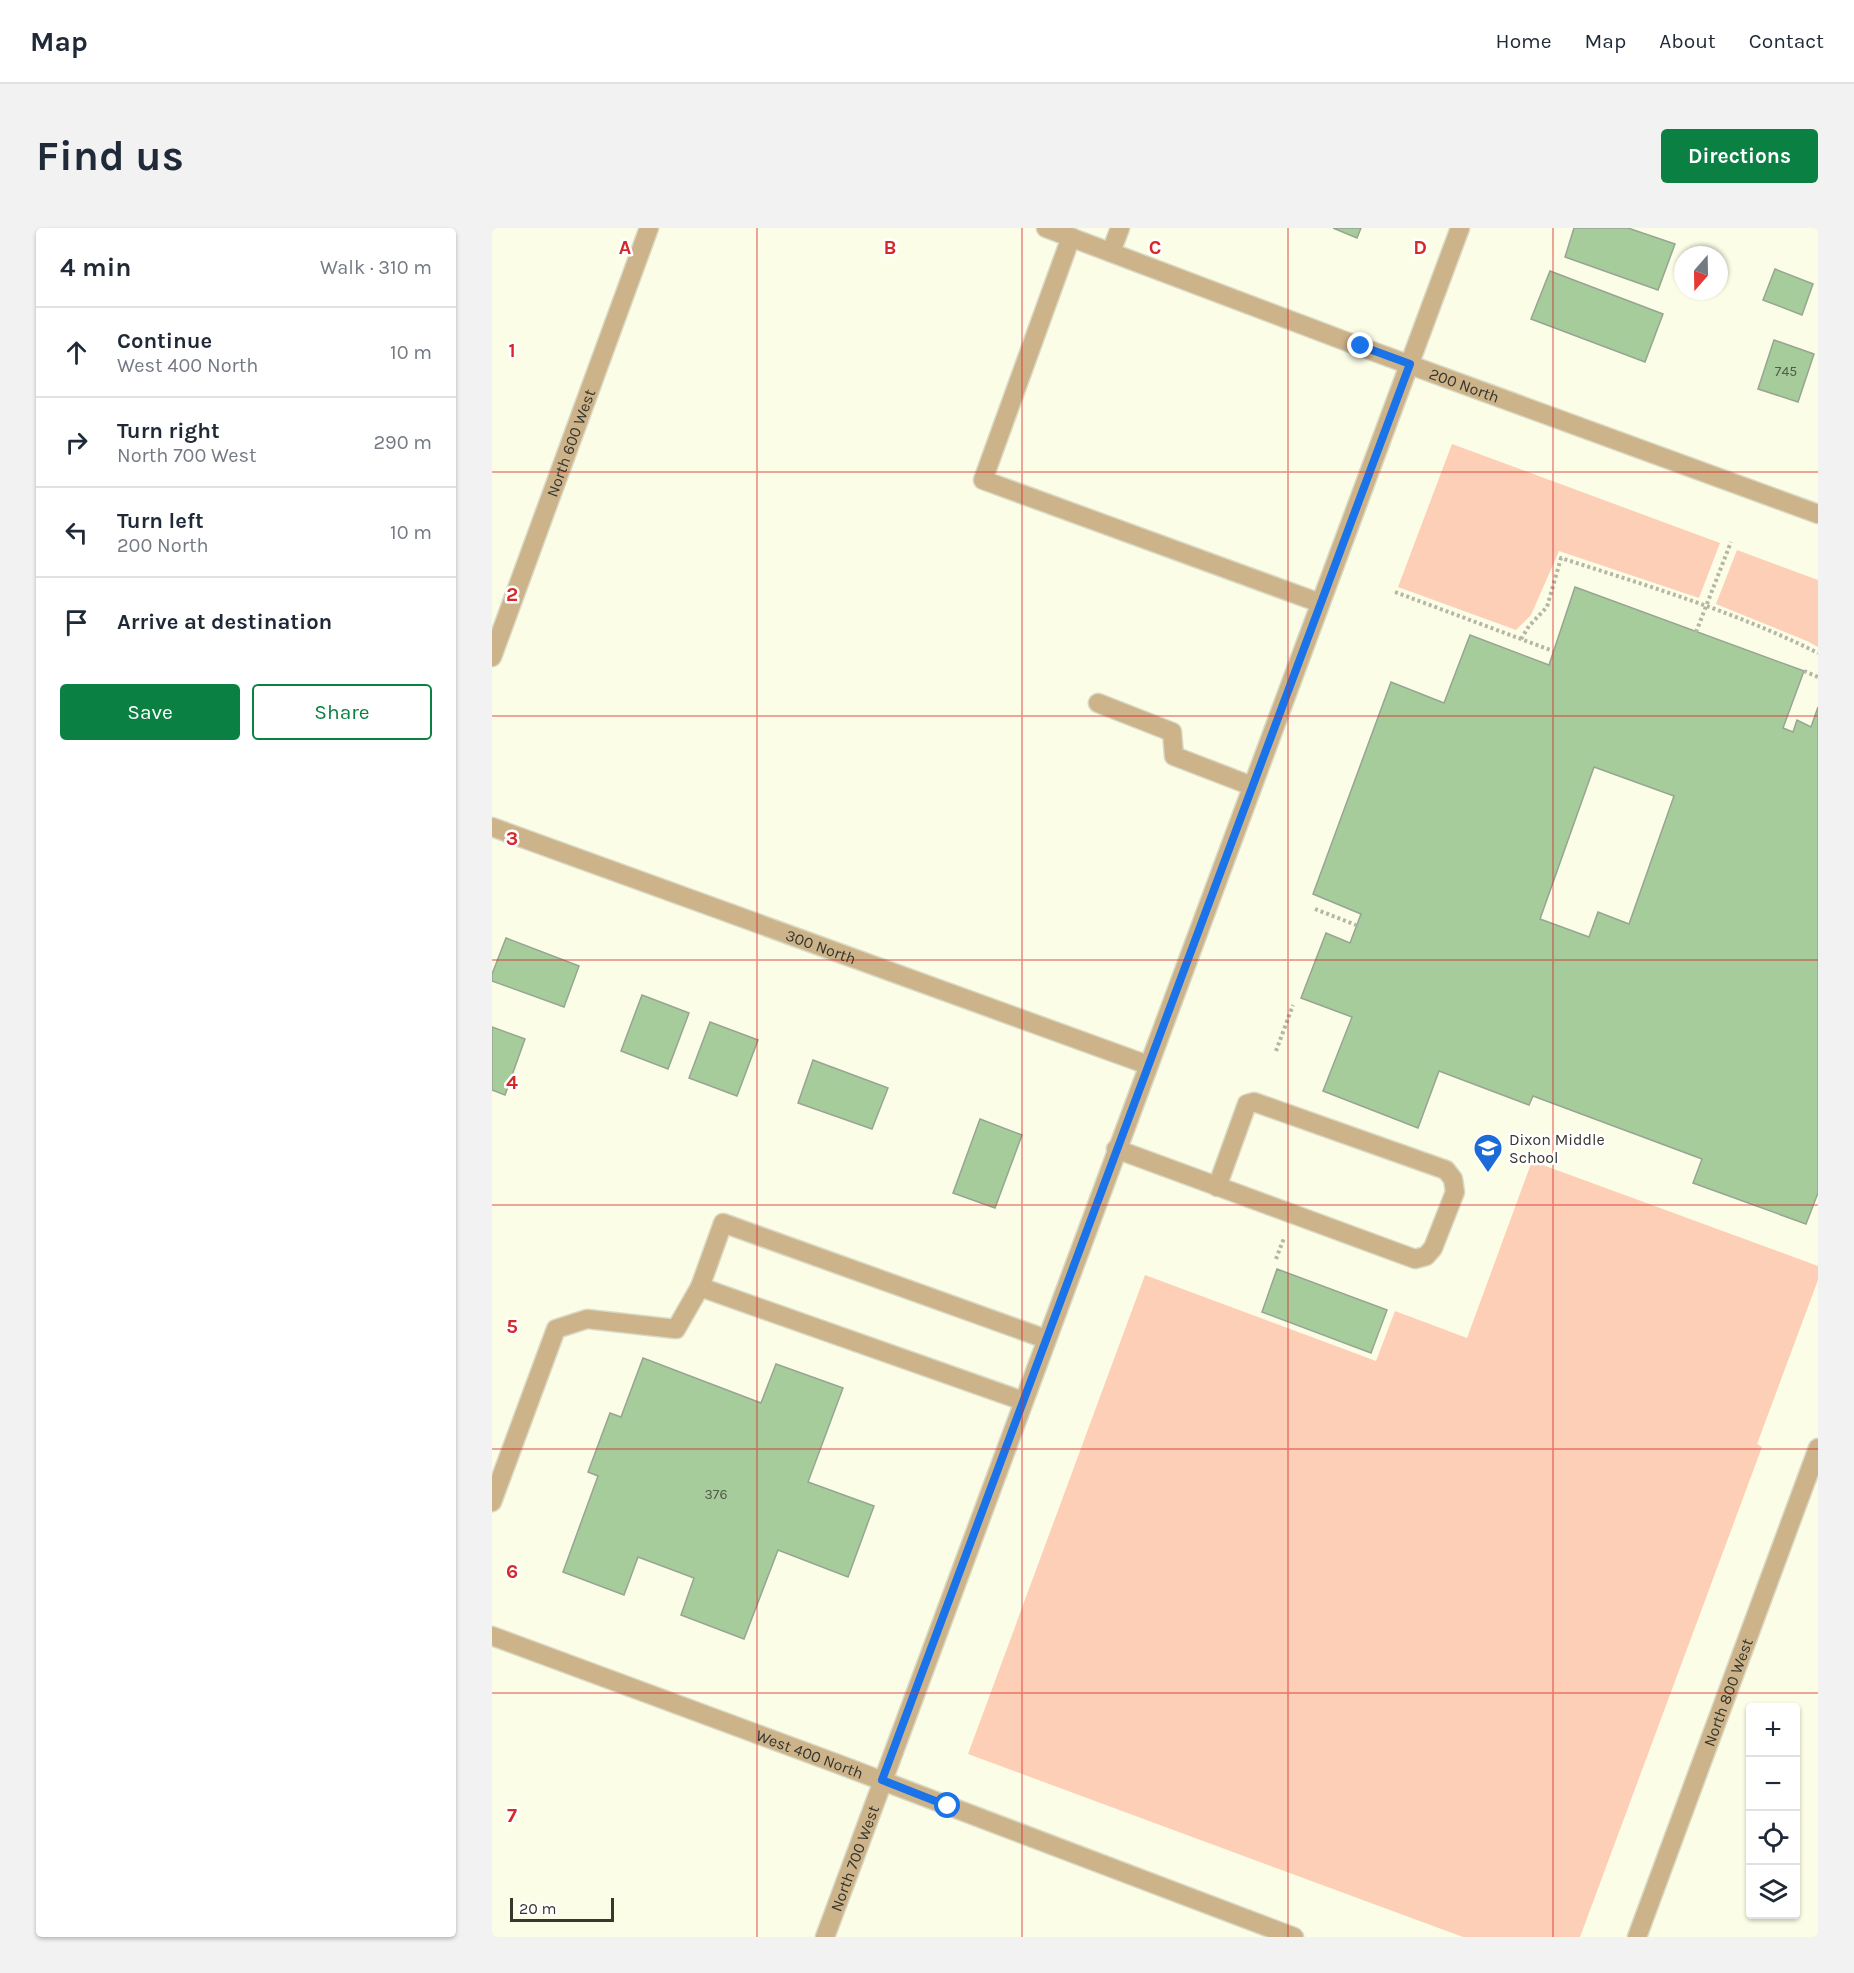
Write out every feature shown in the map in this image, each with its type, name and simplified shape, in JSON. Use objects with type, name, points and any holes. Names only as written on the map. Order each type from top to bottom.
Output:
[{"type":"street","name":"North 600 West","points":[[492,657],[650,228]]},
{"type":"street","name":"200 North","points":[[1046,228],[1818,513]]},
{"type":"street","points":[[1111,252],[1120,228]]},
{"type":"street","name":"North 700 West","points":[[825,1937],[1460,228]]},
{"type":"street","points":[[1071,237],[983,480],[1320,603]]},
{"type":"street","points":[[1098,703],[1172,732],[1174,756],[1252,786]]},
{"type":"street","name":"300 North","points":[[492,827],[1148,1065]]},
{"type":"street","points":[[1116,1149],[1217,1187],[1415,1259],[1426,1256],[1433,1248],[1455,1192],[1453,1179],[1446,1170],[1254,1102],[1247,1104],[1217,1187]]},
{"type":"street","points":[[492,1502],[556,1329],[587,1319],[676,1329],[700,1287],[723,1223],[1046,1339]]},
{"type":"street","points":[[700,1287],[1023,1401]]},
{"type":"street","name":"North 800 West","points":[[1637,1937],[1818,1448]]},
{"type":"street","name":"West 400 North","points":[[492,1636],[882,1780],[1294,1937]]},
{"type":"path","points":[[1696,632],[1731,542]]},
{"type":"path","points":[[1521,639],[1529,626],[1547,607],[1561,558],[1707,606],[1782,635],[1818,653]]},
{"type":"path","points":[[1395,592],[1553,651]]},
{"type":"path","points":[[1804,672],[1818,677]]},
{"type":"path","points":[[1315,909],[1356,925]]},
{"type":"path","points":[[1276,1052],[1293,1005]]},
{"type":"shaded area","points":[[1452,444],[1720,543],[1699,598],[1559,551],[1531,615],[1516,630],[1398,587]]},
{"type":"shaded area","points":[[1737,550],[1818,580],[1818,647],[1716,604]]},
{"type":"shaded area","points":[[1532,1161],[1818,1266],[1818,1280],[1757,1444],[1762,1447],[1580,1937],[1463,1937],[968,1754],[1145,1275],[1376,1361],[1395,1311],[1467,1338]]},
{"type":"building","points":[[1333,228],[1361,228],[1357,238]]},
{"type":"building","points":[[1574,228],[1628,228],[1675,244],[1658,290],[1565,257]]},
{"type":"building","points":[[1775,269],[1813,284],[1802,315],[1763,300]]},
{"type":"building","points":[[1550,271],[1663,314],[1645,362],[1531,319]]},
{"type":"building","points":[[1774,340],[1814,354],[1798,402],[1758,389]]},
{"type":"building","points":[[1575,587],[1804,671],[1783,728],[1793,732],[1797,720],[1811,727],[1818,707],[1818,1193],[1806,1224],[1693,1183],[1702,1159],[1533,1096],[1529,1105],[1439,1071],[1418,1128],[1323,1091],[1352,1017],[1301,998],[1326,933],[1350,943],[1361,914],[1313,894],[1391,682],[1444,703],[1470,635],[1549,665]],"holes":[[[1594,767],[1674,796],[1629,924],[1598,912],[1589,937],[1540,919]]]},
{"type":"building","points":[[506,938],[579,966],[564,1007],[492,981],[492,974]]},
{"type":"building","points":[[642,995],[689,1013],[668,1069],[621,1051]]},
{"type":"building","points":[[710,1022],[758,1040],[737,1096],[689,1078]]},
{"type":"building","points":[[492,1027],[525,1039],[505,1095],[492,1090]]},
{"type":"building","points":[[813,1060],[888,1088],[872,1129],[798,1103]]},
{"type":"building","points":[[980,1119],[1022,1135],[995,1208],[953,1193]]},
{"type":"building","points":[[1277,1269],[1387,1310],[1371,1353],[1262,1312]]},
{"type":"building","points":[[643,1358],[761,1403],[776,1364],[843,1388],[808,1482],[874,1506],[848,1577],[778,1550],[744,1639],[681,1615],[694,1578],[638,1557],[624,1595],[563,1572],[598,1476],[588,1472],[610,1413],[621,1417]]},
{"type":"place","name":"Dixon Middle School","points":[[1488,1174]]},
{"type":"route","points":[[948,1806],[882,1780],[1410,364],[1361,346]]}]
